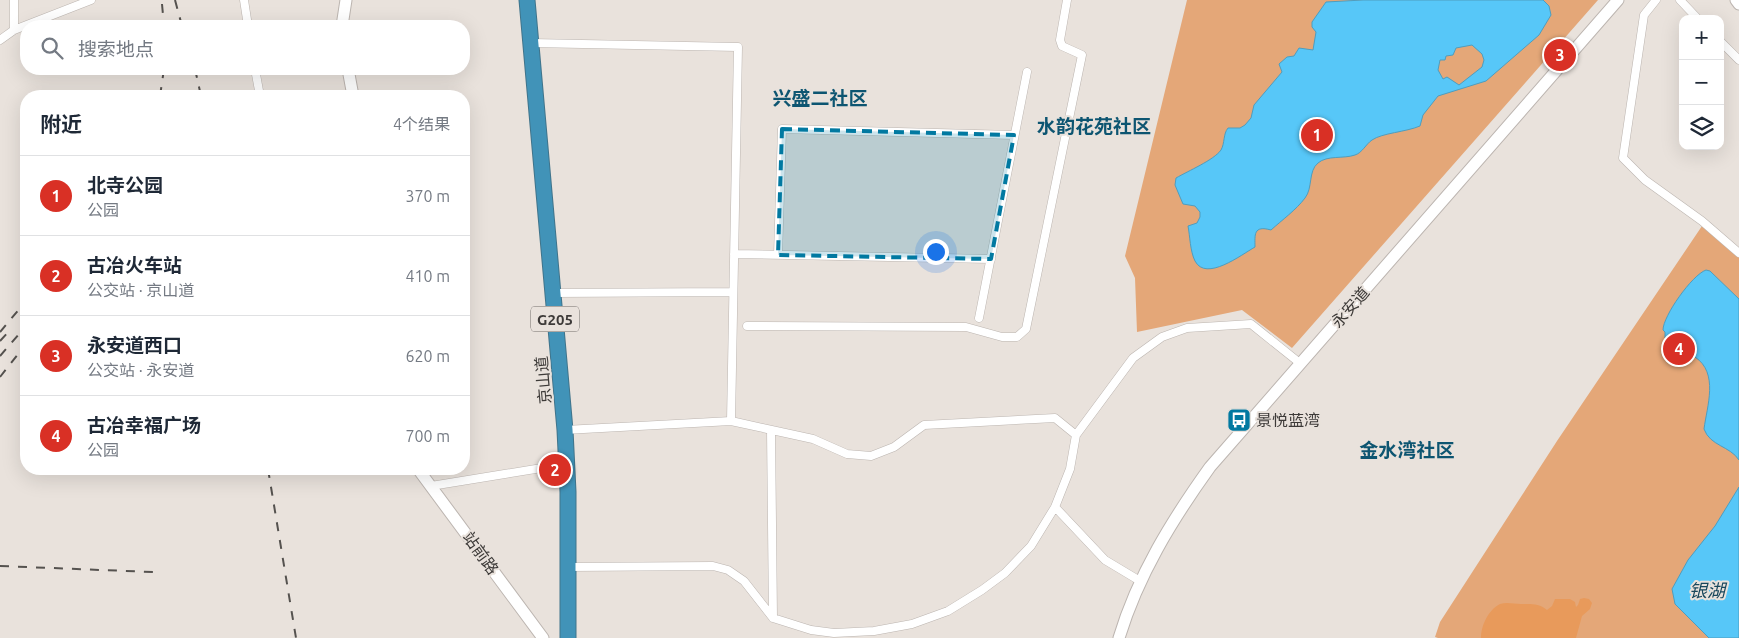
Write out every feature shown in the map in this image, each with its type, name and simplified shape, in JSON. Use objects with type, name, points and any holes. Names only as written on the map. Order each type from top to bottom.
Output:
[{"type":"highway","name":"京山道","points":[[528,0],[565,430],[568,638]]},
{"type":"main road","points":[[343,20],[346,0]]},
{"type":"main road","name":"永安道","points":[[1119,638],[1140,581],[1177,513],[1210,467],[1618,0]]},
{"type":"main road","points":[[1736,0],[1739,4]]},
{"type":"main road","points":[[349,75],[352,90]]},
{"type":"main road","name":"站前路","points":[[423,475],[543,638]]},
{"type":"street","points":[[14,0],[14,30]]},
{"type":"street","points":[[39,20],[90,0]]},
{"type":"street","points":[[244,0],[247,20]]},
{"type":"street","points":[[746,326],[966,327],[1002,336],[1017,337],[1026,330],[1082,55],[1062,46],[1060,40],[1067,0]]},
{"type":"street","points":[[1656,0],[1644,15],[1623,158],[1645,180],[1702,221],[1739,252]]},
{"type":"street","points":[[1680,0],[1694,15]]},
{"type":"street","points":[[0,40],[20,28]]},
{"type":"street","points":[[531,43],[738,47],[731,421]]},
{"type":"street","points":[[1724,45],[1739,60]]},
{"type":"street","points":[[979,318],[1027,72]]},
{"type":"street","points":[[256,75],[259,90]]},
{"type":"street","points":[[778,255],[782,129],[1014,134]]},
{"type":"street","points":[[734,254],[990,259]]},
{"type":"street","points":[[553,293],[733,292]]},
{"type":"street","points":[[568,567],[713,566],[728,570],[744,581],[773,618],[811,630],[834,633],[874,631],[912,624],[948,611],[982,590],[1005,573],[1031,546],[1055,507],[1070,470],[1076,435],[1133,358],[1162,337],[1187,328],[1251,324],[1301,364]]},
{"type":"street","points":[[565,430],[731,421],[814,439],[847,454],[871,456],[894,447],[924,425],[1055,418],[1076,435]]},
{"type":"street","points":[[771,430],[773,618]]},
{"type":"street","points":[[431,486],[566,464]]},
{"type":"street","points":[[1055,507],[1105,560],[1140,581]]},
{"type":"highlighted area","points":[[782,129],[1014,135],[991,259],[778,255]]},
{"type":"shaded area","points":[[1187,0],[1598,0],[1292,348],[1242,310],[1137,332],[1135,278],[1125,256]]},
{"type":"shaded area","points":[[1702,226],[1739,257],[1739,638],[1435,637],[1440,622],[1557,441]]},
{"type":"shaded area","points":[[1555,599],[1570,599],[1575,602],[1576,607],[1580,599],[1589,599],[1592,603],[1590,609],[1582,616],[1576,638],[1481,638],[1482,628],[1486,619],[1492,610],[1500,604],[1535,604],[1547,610],[1552,606]]},
{"type":"water","points":[[1363,0],[1543,0],[1549,6],[1551,15],[1539,35],[1486,81],[1438,96],[1423,115],[1420,126],[1376,138],[1355,155],[1326,159],[1318,163],[1313,170],[1305,198],[1271,230],[1258,230],[1255,235],[1255,247],[1224,265],[1207,269],[1200,267],[1193,257],[1188,226],[1197,223],[1200,212],[1195,206],[1183,204],[1175,185],[1176,178],[1218,154],[1228,128],[1240,128],[1245,125],[1251,118],[1254,105],[1282,72],[1279,64],[1287,57],[1294,56],[1299,48],[1313,50],[1316,32],[1312,27],[1312,22],[1326,2]],"holes":[[[1472,45],[1482,54],[1484,60],[1482,67],[1459,85],[1447,77],[1443,79],[1438,70],[1440,60],[1445,60],[1446,56],[1453,55],[1456,48]]]},
{"type":"water","points":[[1706,270],[1710,271],[1739,299],[1739,460],[1731,452],[1715,443],[1704,429],[1710,390],[1707,372],[1695,357],[1665,338],[1663,330],[1668,315],[1686,287],[1700,273]]},
{"type":"water","name":"银湖","points":[[1739,487],[1739,638],[1709,638],[1675,604],[1672,589],[1688,560],[1715,526]]},
{"type":"railway","points":[[175,0],[180,20]]},
{"type":"railway","points":[[162,4],[163,20]]},
{"type":"railway","points":[[161,90],[163,75]]},
{"type":"railway","points":[[196,75],[200,90]]},
{"type":"railway","points":[[0,332],[20,308]]},
{"type":"railway","points":[[0,341],[12,328]]},
{"type":"railway","points":[[0,356],[20,333]]},
{"type":"railway","points":[[0,377],[20,352]]},
{"type":"railway","points":[[269,475],[296,638]]},
{"type":"railway","points":[[0,566],[153,572]]},
{"type":"place","name":"永安道西口","points":[[1560,55]]},
{"type":"place","name":"北寺公园","points":[[1317,135]]},
{"type":"place","name":"古冶幸福广场","points":[[1679,349]]},
{"type":"place","name":"景悦蓝湾","points":[[1239,420]]},
{"type":"place","name":"古冶火车站","points":[[555,470]]},
{"type":"district","name":"兴盛二社区","points":[[820,98]]},
{"type":"district","name":"水韵花苑社区","points":[[1094,126]]},
{"type":"district","name":"金水湾社区","points":[[1407,450]]}]
